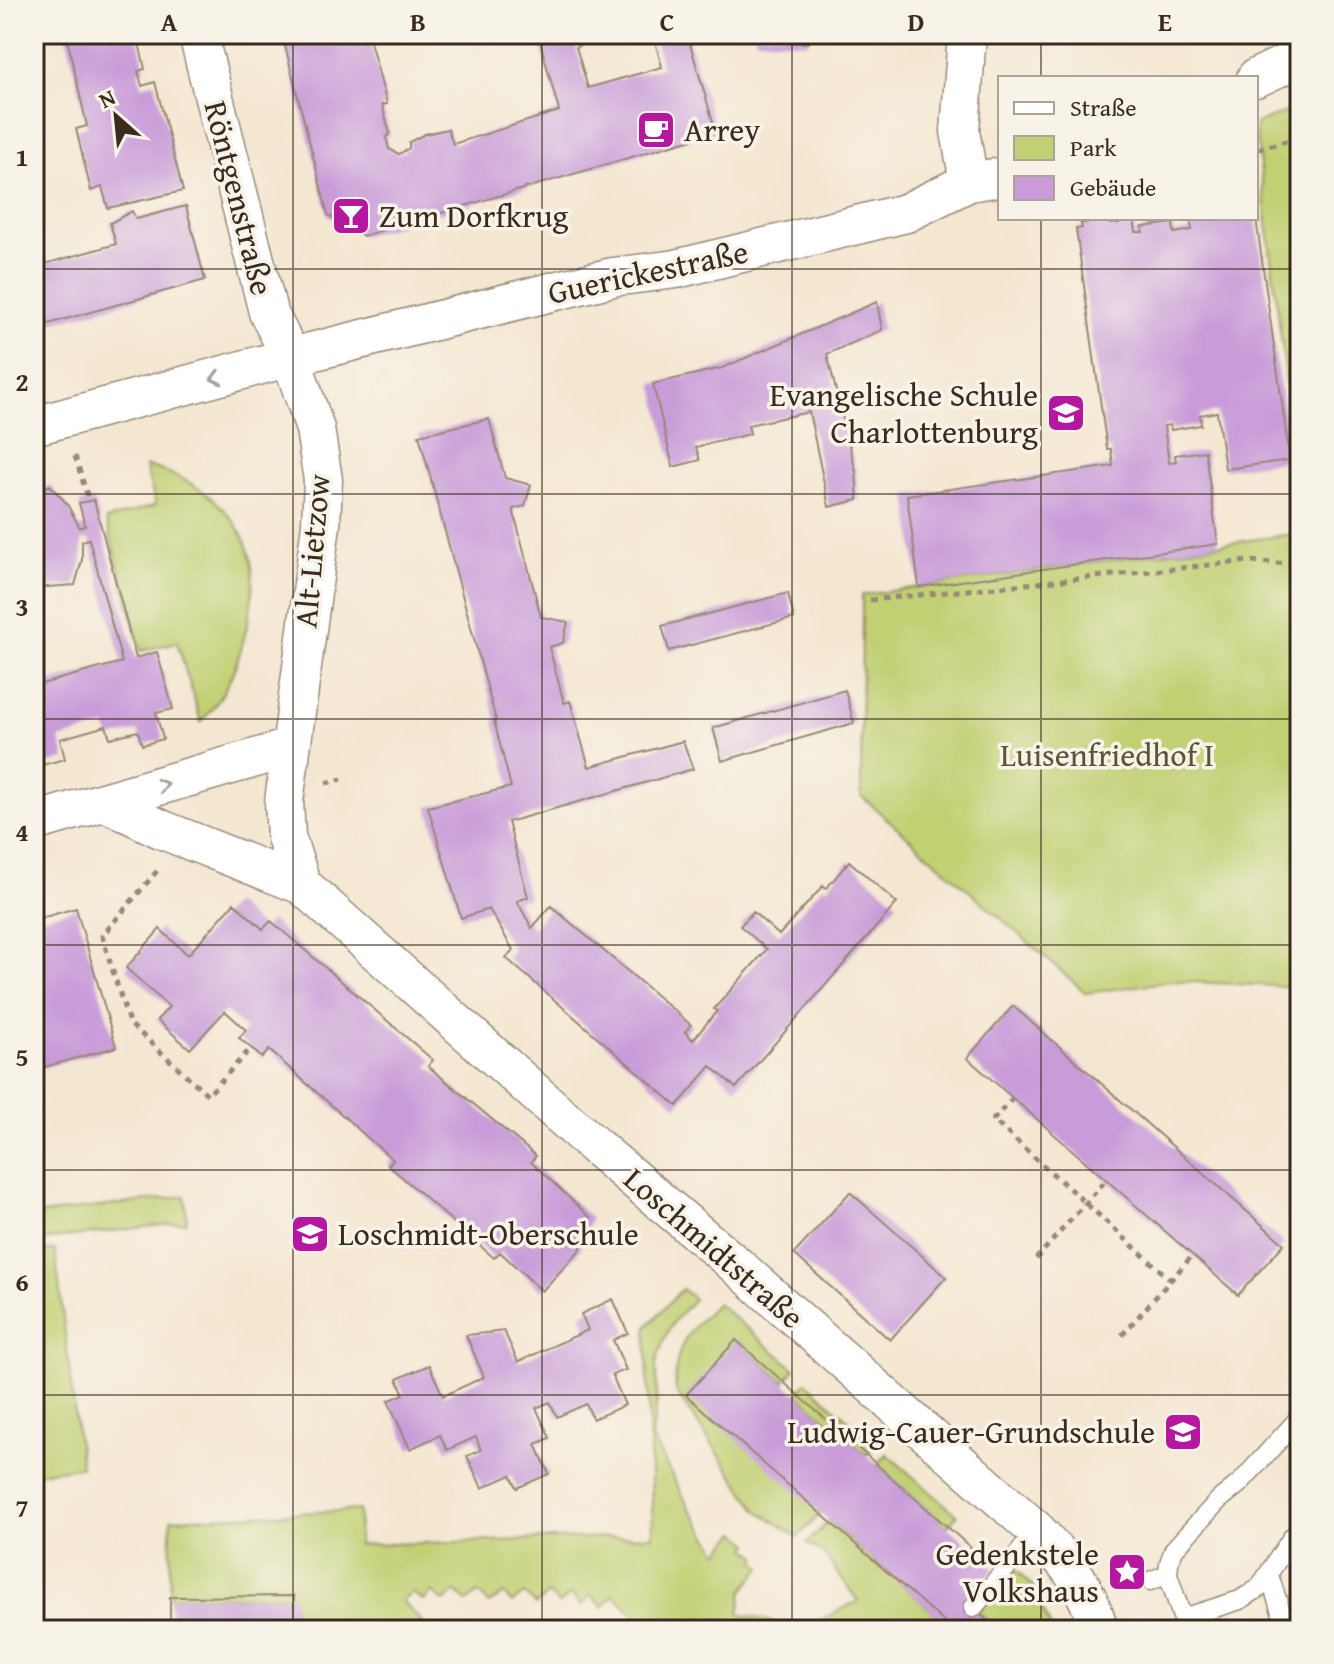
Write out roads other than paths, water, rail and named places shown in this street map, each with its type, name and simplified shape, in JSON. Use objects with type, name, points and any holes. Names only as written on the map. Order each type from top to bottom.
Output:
[{"type":"street","name":"Röntgenstraße","points":[[198,34],[268,312],[291,357]]},
{"type":"street","points":[[967,34],[960,131],[984,180]]},
{"type":"street","points":[[1258,77],[1300,57]]},
{"type":"street","name":"Guerickestraße","points":[[291,357],[613,277],[676,269],[890,217],[984,180]]},
{"type":"street","points":[[34,426],[291,357]]},
{"type":"street","name":"Alt-Lietzow","points":[[290,748],[321,525],[323,480],[315,429],[291,357]]},
{"type":"street","points":[[34,822],[290,748]]},
{"type":"street","name":"Loschmidtstraße","points":[[290,748],[284,802],[286,837],[302,885]]},
{"type":"street","name":"Loschmidtstraße","points":[[105,802],[163,830],[302,885],[595,1146],[736,1265],[1037,1531],[1066,1562],[1090,1599],[1099,1630]]},
{"type":"lane","points":[[1300,1417],[1174,1549],[1168,1574],[1185,1624],[1240,1600],[1259,1588],[1300,1530]]},
{"type":"lane","points":[[973,1608],[1037,1531]]},
{"type":"lane","points":[[1150,1581],[1168,1574]]},
{"type":"lane","points":[[1269,1575],[1287,1630]]},
{"type":"place","name":"Arrey","points":[[656,130]]},
{"type":"place","name":"Zum Dorfkrug","points":[[351,216]]},
{"type":"place","name":"Evangelische Schule Charlottenburg","points":[[1066,413]]},
{"type":"place","name":"Loschmidt-Oberschule","points":[[310,1234]]},
{"type":"place","name":"Ludwig-Cauer-Grundschule","points":[[1183,1432]]},
{"type":"place","name":"Gedenkstele Volkshaus","points":[[1127,1572]]},
{"type":"park label","name":"Luisenfriedhof I","points":[[1107,755]]}]
